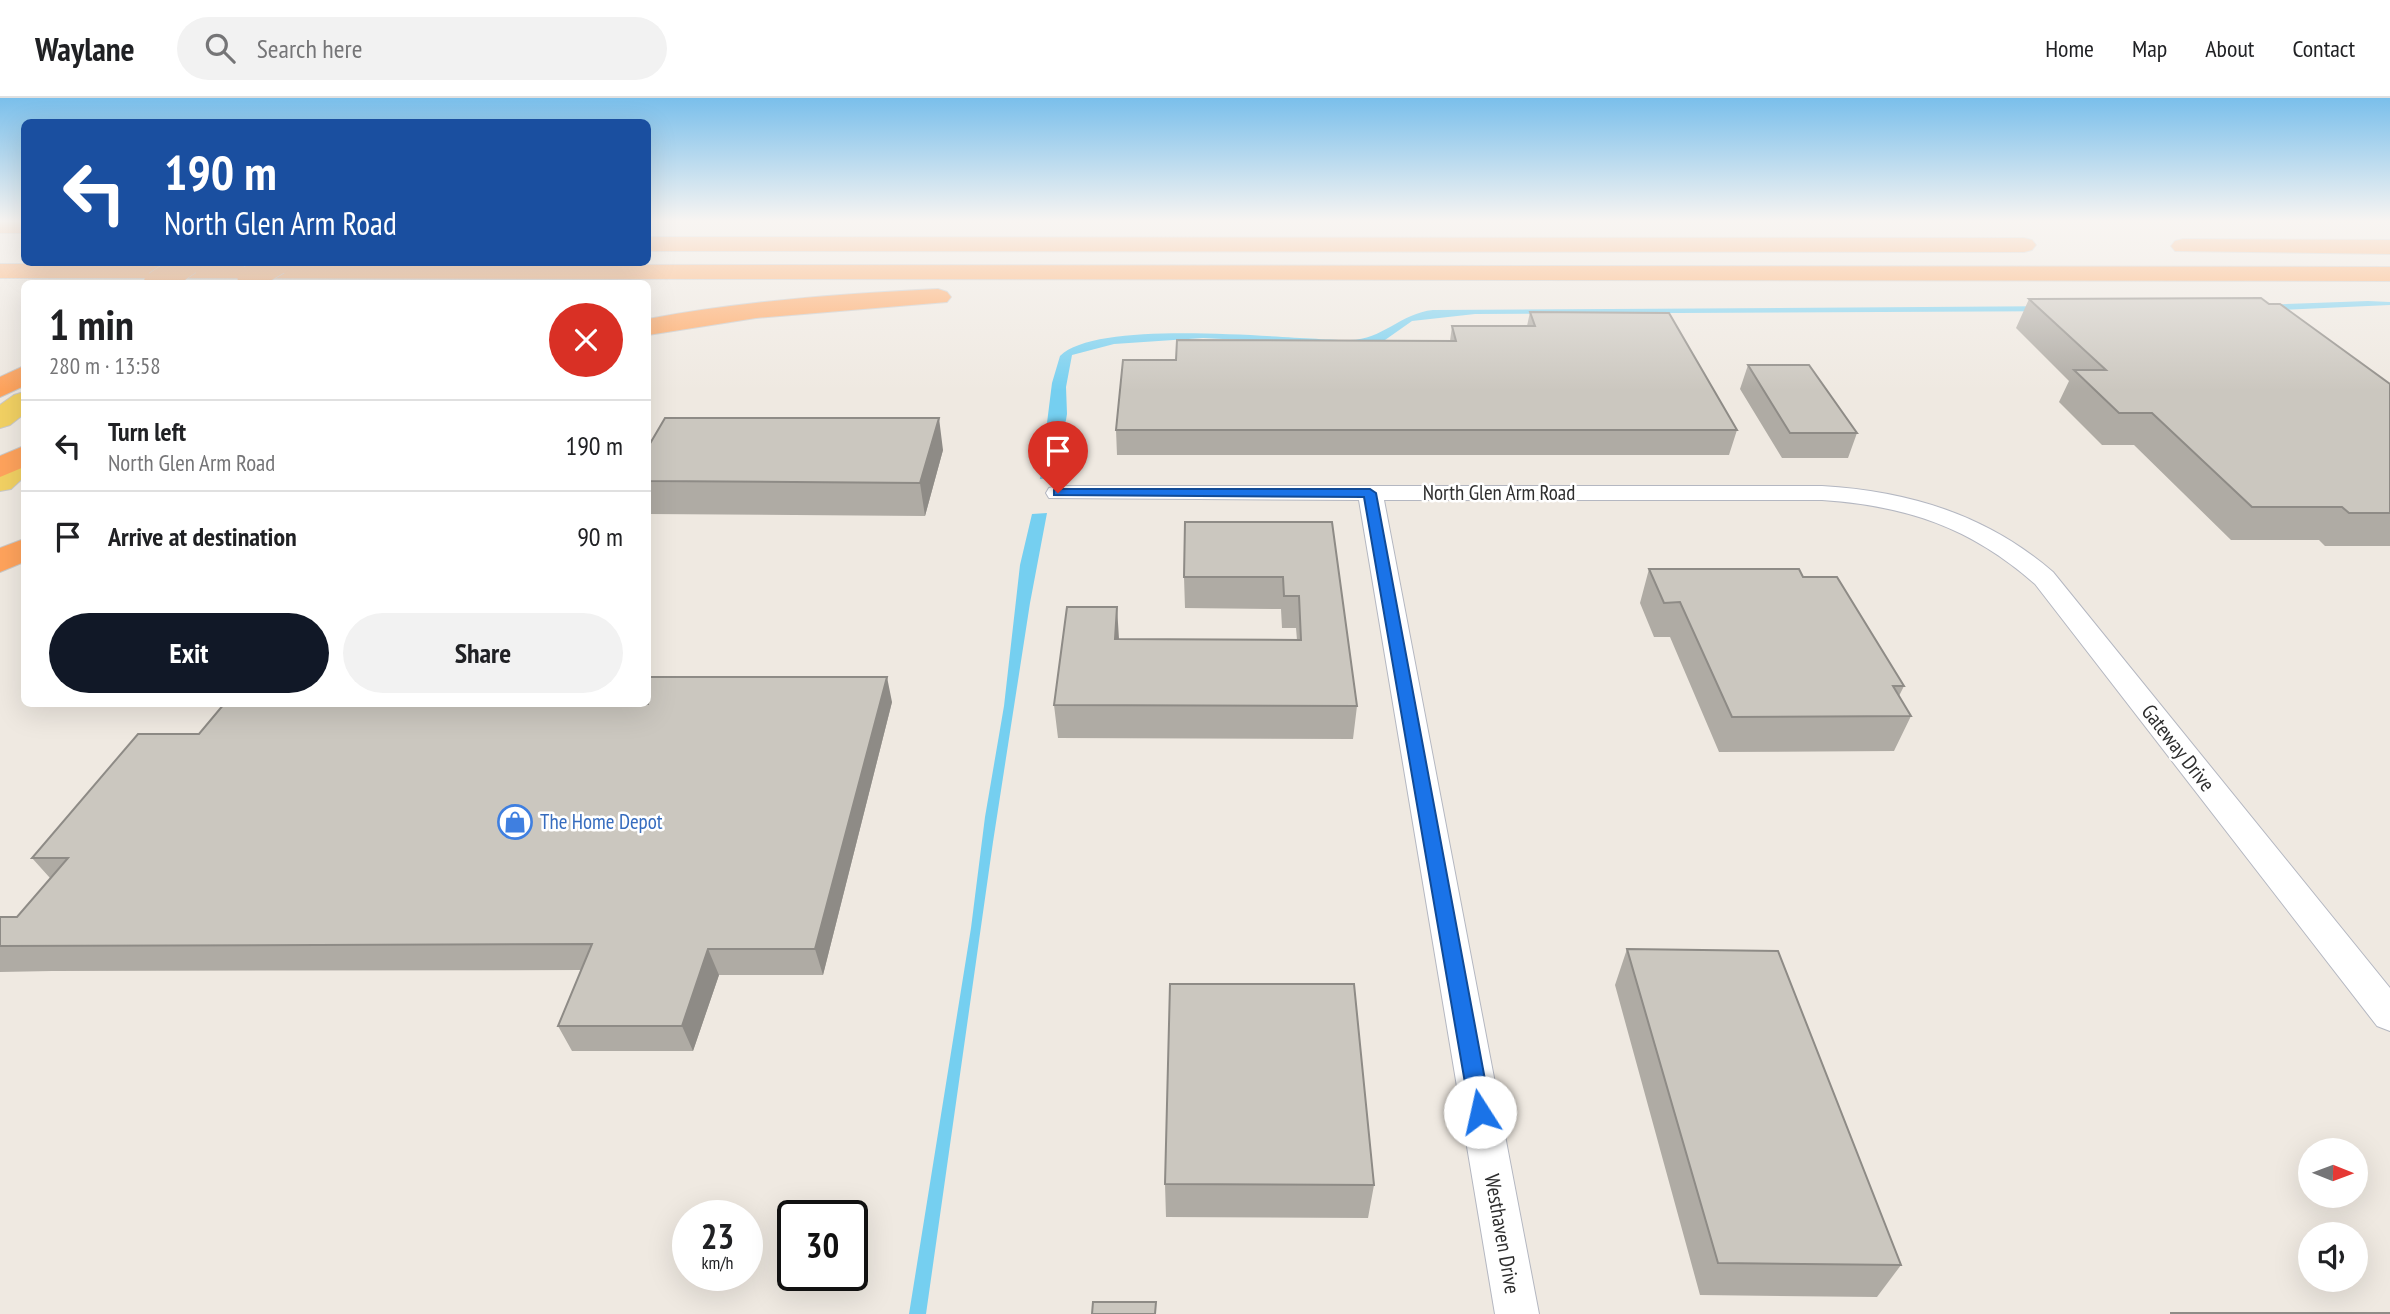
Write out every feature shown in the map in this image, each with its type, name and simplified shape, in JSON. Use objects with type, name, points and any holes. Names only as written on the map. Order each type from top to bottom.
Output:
[{"type":"highway","points":[[651,292],[1550,293],[2390,286]]},
{"type":"highway","points":[[0,290],[21,290]]},
{"type":"highway","points":[[651,327],[737,313],[825,304],[1037,293]]},
{"type":"highway","points":[[0,388],[21,376]]},
{"type":"highway","points":[[0,468],[21,457]]},
{"type":"highway","points":[[0,562],[21,551]]},
{"type":"main road","points":[[0,419],[21,403]]},
{"type":"main road","points":[[0,482],[21,464]]},
{"type":"street","name":"North Glen Arm Road","points":[[1058,493],[1833,493],[1891,500],[1938,514]]},
{"type":"street","name":"Westhaven Drive","points":[[1370,493],[1517,1314]]},
{"type":"street","name":"Gateway Drive","points":[[1938,514],[1992,539],[2021,558],[2044,578],[2390,1016]]},
{"type":"water","points":[[2390,302],[2390,305],[2282,310],[1475,314],[1412,321],[1385,340],[1362,346],[1203,338],[1114,344],[1072,355],[1066,387],[1067,414],[1056,478],[1040,479],[1052,383],[1060,356],[1081,344],[1114,337],[1198,333],[1350,340],[1372,336],[1411,316],[1433,310],[2257,305]]},
{"type":"water","points":[[1047,513],[1030,603],[993,842],[926,1314],[909,1314],[1004,706],[1020,565],[1032,514]]},
{"type":"building","points":[[2261,298],[2269,304],[2280,304],[2390,384],[2390,513],[2349,513],[2342,507],[2252,507],[2152,413],[2119,413],[2074,370],[2106,370],[2029,299]]},
{"type":"building","points":[[1530,312],[1669,313],[1737,430],[1116,430],[1123,360],[1176,360],[1177,340],[1456,341],[1452,326],[1535,326]]},
{"type":"building","points":[[1748,365],[1809,365],[1857,433],[1790,433]]},
{"type":"building","points":[[665,418],[939,418],[920,483],[651,481],[651,442]]},
{"type":"building","points":[[1185,522],[1332,522],[1357,706],[1054,705],[1067,607],[1117,607],[1115,639],[1301,640],[1299,596],[1284,596],[1283,577],[1184,577]]},
{"type":"building","points":[[1649,569],[1799,569],[1803,577],[1837,577],[1904,686],[1893,686],[1911,716],[1732,717],[1680,602],[1664,603]]},
{"type":"building","name":"The Home Depot","points":[[651,677],[887,677],[815,949],[708,949],[682,1026],[558,1026],[592,944],[0,946],[0,917],[17,917],[68,858],[32,858],[138,734],[199,734],[222,707],[651,707]]},
{"type":"building","points":[[1627,949],[1778,951],[1901,1265],[1718,1263]]},
{"type":"building","points":[[1170,984],[1354,984],[1374,1185],[1165,1184]]},
{"type":"building","points":[[1093,1302],[1156,1302],[1155,1314],[1092,1314]]},
{"type":"building","points":[[2390,1313],[2390,1314],[2171,1314]]},
{"type":"place","name":"The Home Depot","points":[[515,822]]},
{"type":"route","points":[[1058,493],[1370,493],[1480,1112]]}]
